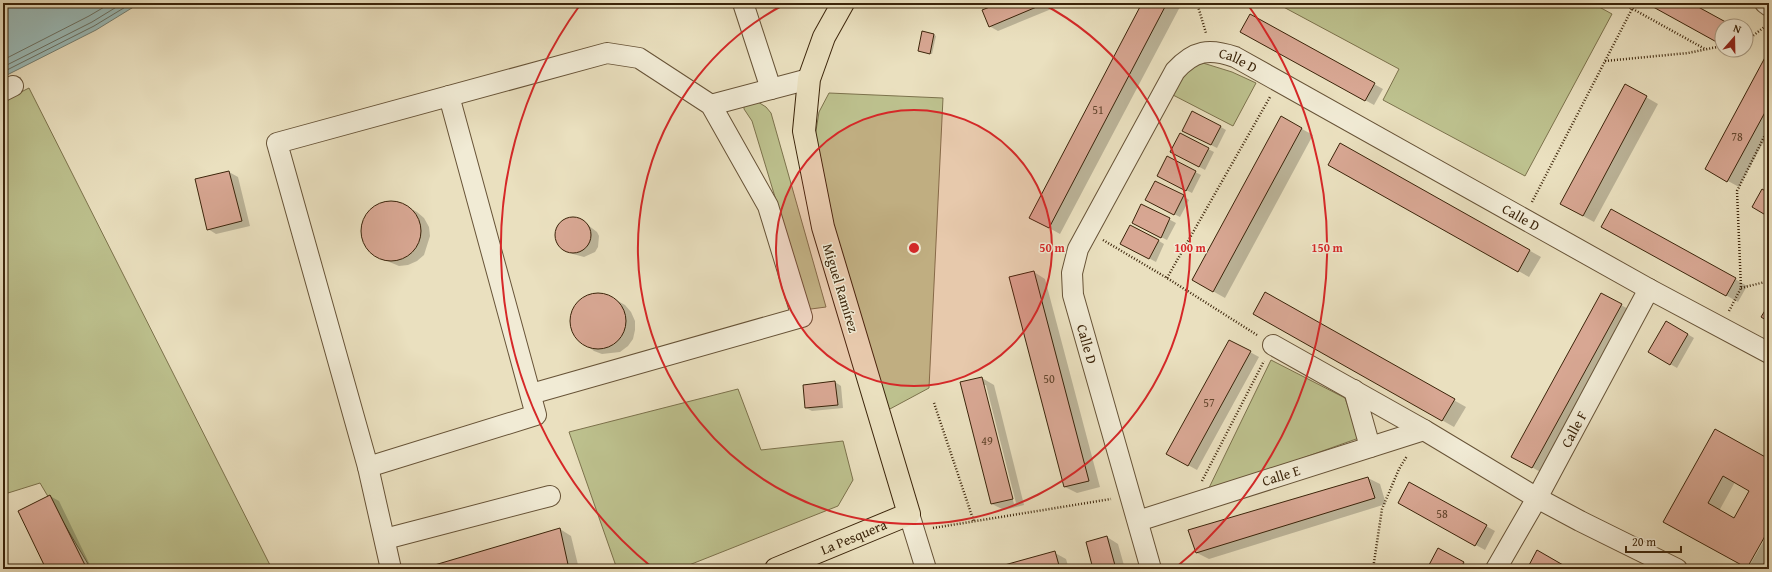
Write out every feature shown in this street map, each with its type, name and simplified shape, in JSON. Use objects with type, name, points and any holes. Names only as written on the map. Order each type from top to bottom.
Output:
[{"type":"main road","name":"Miguel Ramírez","points":[[842,4],[824,37],[809,79],[804,131],[822,227],[912,522]]},
{"type":"main road","name":"La Pesquera","points":[[776,569],[912,522]]},
{"type":"street","points":[[743,3],[771,90]]},
{"type":"street","points":[[1765,3],[1769,6]]},
{"type":"street","name":"Calle D","points":[[1151,569],[1073,295],[1072,273],[1078,250],[1175,71],[1185,60],[1198,53],[1211,51],[1235,57],[1648,289],[1769,353]]},
{"type":"street","points":[[391,569],[368,467],[277,143],[607,52],[639,58],[711,105],[768,206],[802,317],[530,394]]},
{"type":"street","points":[[711,105],[809,79]]},
{"type":"street","points":[[368,467],[536,415],[449,96]]},
{"type":"street","name":"Calle F","points":[[1496,569],[1537,498],[1648,289]]},
{"type":"street","points":[[1273,345],[1424,430],[1537,498],[1669,565]]},
{"type":"street","points":[[1354,390],[1370,447]]},
{"type":"street","name":"Calle E","points":[[1138,521],[1424,430]]},
{"type":"street","points":[[385,539],[550,496]]},
{"type":"street","name":"Miguel Ramírez","points":[[912,522],[926,569]]},
{"type":"path","points":[[1197,3],[1211,51]]},
{"type":"path","points":[[1622,3],[1706,50]]},
{"type":"path","points":[[1523,218],[1632,9]]},
{"type":"path","points":[[1754,35],[1769,24]]},
{"type":"path","points":[[1605,61],[1688,53],[1714,48]]},
{"type":"path","points":[[1167,278],[1279,82]]},
{"type":"path","points":[[1720,327],[1741,288],[1737,191],[1769,127]]},
{"type":"path","points":[[1088,231],[1167,278],[1223,315],[1273,345],[1190,504]]},
{"type":"path","points":[[1741,288],[1769,281]]},
{"type":"path","points":[[934,402],[974,522]]},
{"type":"path","points":[[1373,569],[1382,509],[1399,469],[1424,430]]},
{"type":"path","points":[[912,522],[974,522],[1131,496]]},
{"type":"green space","points":[[1276,3],[1592,3],[1612,14],[1525,176],[1383,100],[1399,69]]},
{"type":"green space","points":[[1203,63],[1232,72],[1256,83],[1233,126],[1173,95],[1189,66]]},
{"type":"green space","points":[[29,88],[272,569],[91,569],[40,483],[8,493],[3,492],[3,101]]},
{"type":"green space","points":[[829,93],[943,98],[929,388],[888,410],[834,230],[815,137],[819,112]]},
{"type":"green space","points":[[758,102],[766,107],[771,113],[826,307],[811,309],[808,306],[752,121],[744,109],[744,106]]},
{"type":"green space","points":[[1271,360],[1345,398],[1359,438],[1207,492]]},
{"type":"green space","points":[[738,389],[761,450],[843,441],[853,480],[838,506],[679,569],[617,569],[569,432]]},
{"type":"water","points":[[3,3],[140,3],[96,30],[3,77]]},
{"type":"building","points":[[1000,3],[1046,3],[989,27],[982,10]]},
{"type":"building","points":[[1142,3],[1167,3],[1049,228],[1029,218]]},
{"type":"building","points":[[1646,3],[1691,3],[1718,18],[1714,18],[1714,41]]},
{"type":"building","points":[[1250,14],[1375,83],[1365,101],[1240,32]]},
{"type":"building","points":[[922,31],[934,34],[930,54],[918,51]]},
{"type":"building","points":[[1769,50],[1769,105],[1727,182],[1705,169]]},
{"type":"building","points":[[1625,84],[1647,96],[1583,216],[1560,204]]},
{"type":"building","points":[[1192,111],[1221,126],[1211,145],[1182,131]]},
{"type":"building","points":[[1281,116],[1302,128],[1213,292],[1192,280]]},
{"type":"building","points":[[1180,133],[1209,148],[1199,167],[1170,152]]},
{"type":"building","points":[[1340,143],[1530,250],[1518,272],[1328,165]]},
{"type":"building","points":[[1167,156],[1196,171],[1186,191],[1157,176]]},
{"type":"building","points":[[229,171],[242,221],[207,230],[195,179]]},
{"type":"building","points":[[1155,181],[1184,195],[1174,215],[1145,200]]},
{"type":"building","points":[[1762,189],[1769,193],[1769,217],[1752,207]]},
{"type":"building","points":[[391,201],[408,206],[416,214],[421,231],[416,248],[408,256],[391,261],[374,256],[366,248],[361,231],[366,214],[374,206]]},
{"type":"building","points":[[1141,204],[1170,218],[1161,238],[1132,223]]},
{"type":"building","points":[[1611,209],[1736,278],[1726,296],[1601,227]]},
{"type":"building","points":[[573,217],[586,222],[591,235],[586,248],[573,253],[560,248],[555,235],[560,222]]},
{"type":"building","points":[[1130,225],[1159,240],[1149,259],[1120,244]]},
{"type":"building","points":[[1034,271],[1089,481],[1064,487],[1009,277]]},
{"type":"building","points":[[1265,292],[1455,399],[1442,421],[1253,314]]},
{"type":"building","points":[[592,293],[604,293],[614,297],[622,305],[626,315],[626,327],[622,337],[614,345],[604,349],[592,349],[582,345],[574,337],[570,327],[570,315],[574,305],[582,297]]},
{"type":"building","points":[[1601,293],[1622,304],[1532,468],[1511,457]]},
{"type":"building","points":[[1769,304],[1769,322],[1761,317]]},
{"type":"building","points":[[1666,321],[1688,334],[1670,365],[1648,352]]},
{"type":"building","points":[[1229,340],[1251,351],[1188,466],[1166,454]]},
{"type":"building","points":[[982,377],[1013,499],[991,504],[960,382]]},
{"type":"building","points":[[835,381],[838,405],[805,408],[803,385]]},
{"type":"building","points":[[1715,429],[1769,459],[1769,529],[1747,568],[1663,522]],"holes":[[[1723,476],[1749,491],[1734,518],[1708,503]]]},
{"type":"building","points":[[1368,477],[1375,498],[1196,553],[1188,530]]},
{"type":"building","points":[[1409,482],[1487,525],[1475,546],[1398,503]]},
{"type":"building","points":[[50,495],[87,569],[46,569],[18,511]]},
{"type":"building","points":[[560,528],[569,569],[421,569]]},
{"type":"building","points":[[1107,536],[1116,569],[1093,569],[1086,542]]},
{"type":"building","points":[[1438,548],[1464,562],[1460,569],[1438,569],[1429,565]]},
{"type":"building","points":[[1537,550],[1570,569],[1527,569]]},
{"type":"building","points":[[1055,551],[1060,569],[990,569]]},
{"type":"building","points":[[1769,555],[1769,569],[1761,569]]}]
